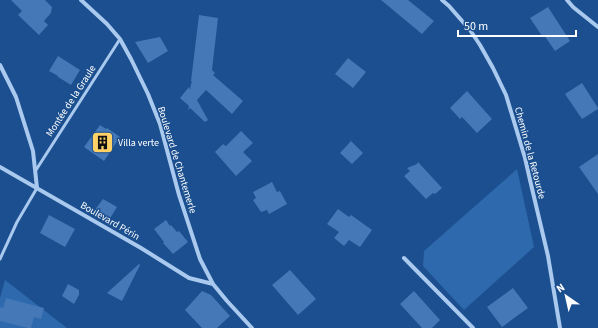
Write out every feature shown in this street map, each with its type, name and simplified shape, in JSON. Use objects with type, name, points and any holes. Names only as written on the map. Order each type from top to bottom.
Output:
[{"type":"street","name":"Boulevard de Chantemerle","points":[[81,0],[107,24],[120,39],[148,94],[160,124],[181,202],[200,259],[213,284],[252,328]]},
{"type":"street","name":"Chemin de la Retourde","points":[[442,0],[453,10],[470,30],[493,68],[506,95],[525,158],[548,256],[560,328]]},
{"type":"street","points":[[567,0],[573,7],[598,27]]},
{"type":"street","points":[[0,65],[16,97],[33,151],[37,188]]},
{"type":"street","name":"Boulevard Périn","points":[[0,167],[141,248],[189,278],[213,284]]},
{"type":"street","points":[[404,258],[473,328]]},
{"type":"lane","name":"Montée de la Graule","points":[[35,172],[120,39]]},
{"type":"lane","points":[[0,259],[17,222],[37,188]]},
{"type":"shaded area","points":[[517,169],[534,247],[464,310],[423,266],[424,251]]},
{"type":"shaded area","points":[[5,280],[67,328],[0,328],[0,298]]},
{"type":"building","points":[[11,0],[45,0],[52,7],[51,13],[44,21],[48,25],[39,35],[18,15],[22,11]]},
{"type":"building","points":[[381,0],[408,0],[434,21],[422,34]]},
{"type":"building","points":[[548,7],[570,41],[555,51],[544,35],[542,36],[530,18]]},
{"type":"building","points":[[199,15],[218,18],[212,70],[215,73],[213,75],[243,101],[232,114],[206,90],[197,100],[208,120],[205,122],[190,108],[188,110],[189,106],[180,98],[189,87],[190,90],[192,82]]},
{"type":"building","points":[[160,37],[168,51],[148,63],[135,42]]},
{"type":"building","points":[[58,56],[80,70],[71,85],[49,71]]},
{"type":"building","points":[[348,58],[366,72],[353,88],[335,74]]},
{"type":"building","points":[[582,83],[598,109],[582,119],[565,94]]},
{"type":"building","points":[[467,91],[492,119],[477,133],[462,117],[460,119],[450,108]]},
{"type":"building","name":"Villa verte","points":[[100,125],[120,137],[104,161],[84,147]]},
{"type":"building","points":[[241,131],[253,143],[243,152],[252,161],[236,176],[215,152],[223,144],[226,146]]},
{"type":"building","points":[[351,141],[363,153],[352,164],[340,153]]},
{"type":"building","points":[[598,154],[598,194],[579,167]]},
{"type":"building","points":[[418,162],[442,188],[426,199],[404,176],[410,171],[407,168],[417,164]]},
{"type":"building","points":[[272,182],[277,192],[280,191],[287,204],[269,214],[267,210],[261,212],[253,200],[256,198],[253,192]]},
{"type":"building","points":[[103,199],[117,207],[109,220],[94,211]]},
{"type":"building","points":[[338,209],[349,217],[351,215],[372,230],[360,247],[349,240],[344,246],[334,238],[339,232],[327,224]]},
{"type":"building","points":[[49,215],[75,229],[65,247],[40,233]]},
{"type":"building","points":[[166,220],[177,232],[179,231],[188,242],[173,254],[163,243],[164,242],[154,229]]},
{"type":"building","points":[[139,264],[140,265],[122,301],[107,293]]},
{"type":"building","points":[[290,270],[316,299],[298,315],[272,285]]},
{"type":"building","points":[[68,284],[79,290],[79,295],[74,304],[62,296]]},
{"type":"building","points":[[513,288],[528,308],[502,327],[487,307]]},
{"type":"building","points":[[202,291],[211,295],[230,316],[217,328],[202,328],[185,310]]},
{"type":"building","points":[[414,291],[440,320],[432,328],[422,328],[400,304]]},
{"type":"building","points":[[6,298],[44,308],[41,319],[34,317],[31,328],[0,321],[0,307],[3,308]]},
{"type":"place","name":"Villa verte","points":[[102,143]]}]
